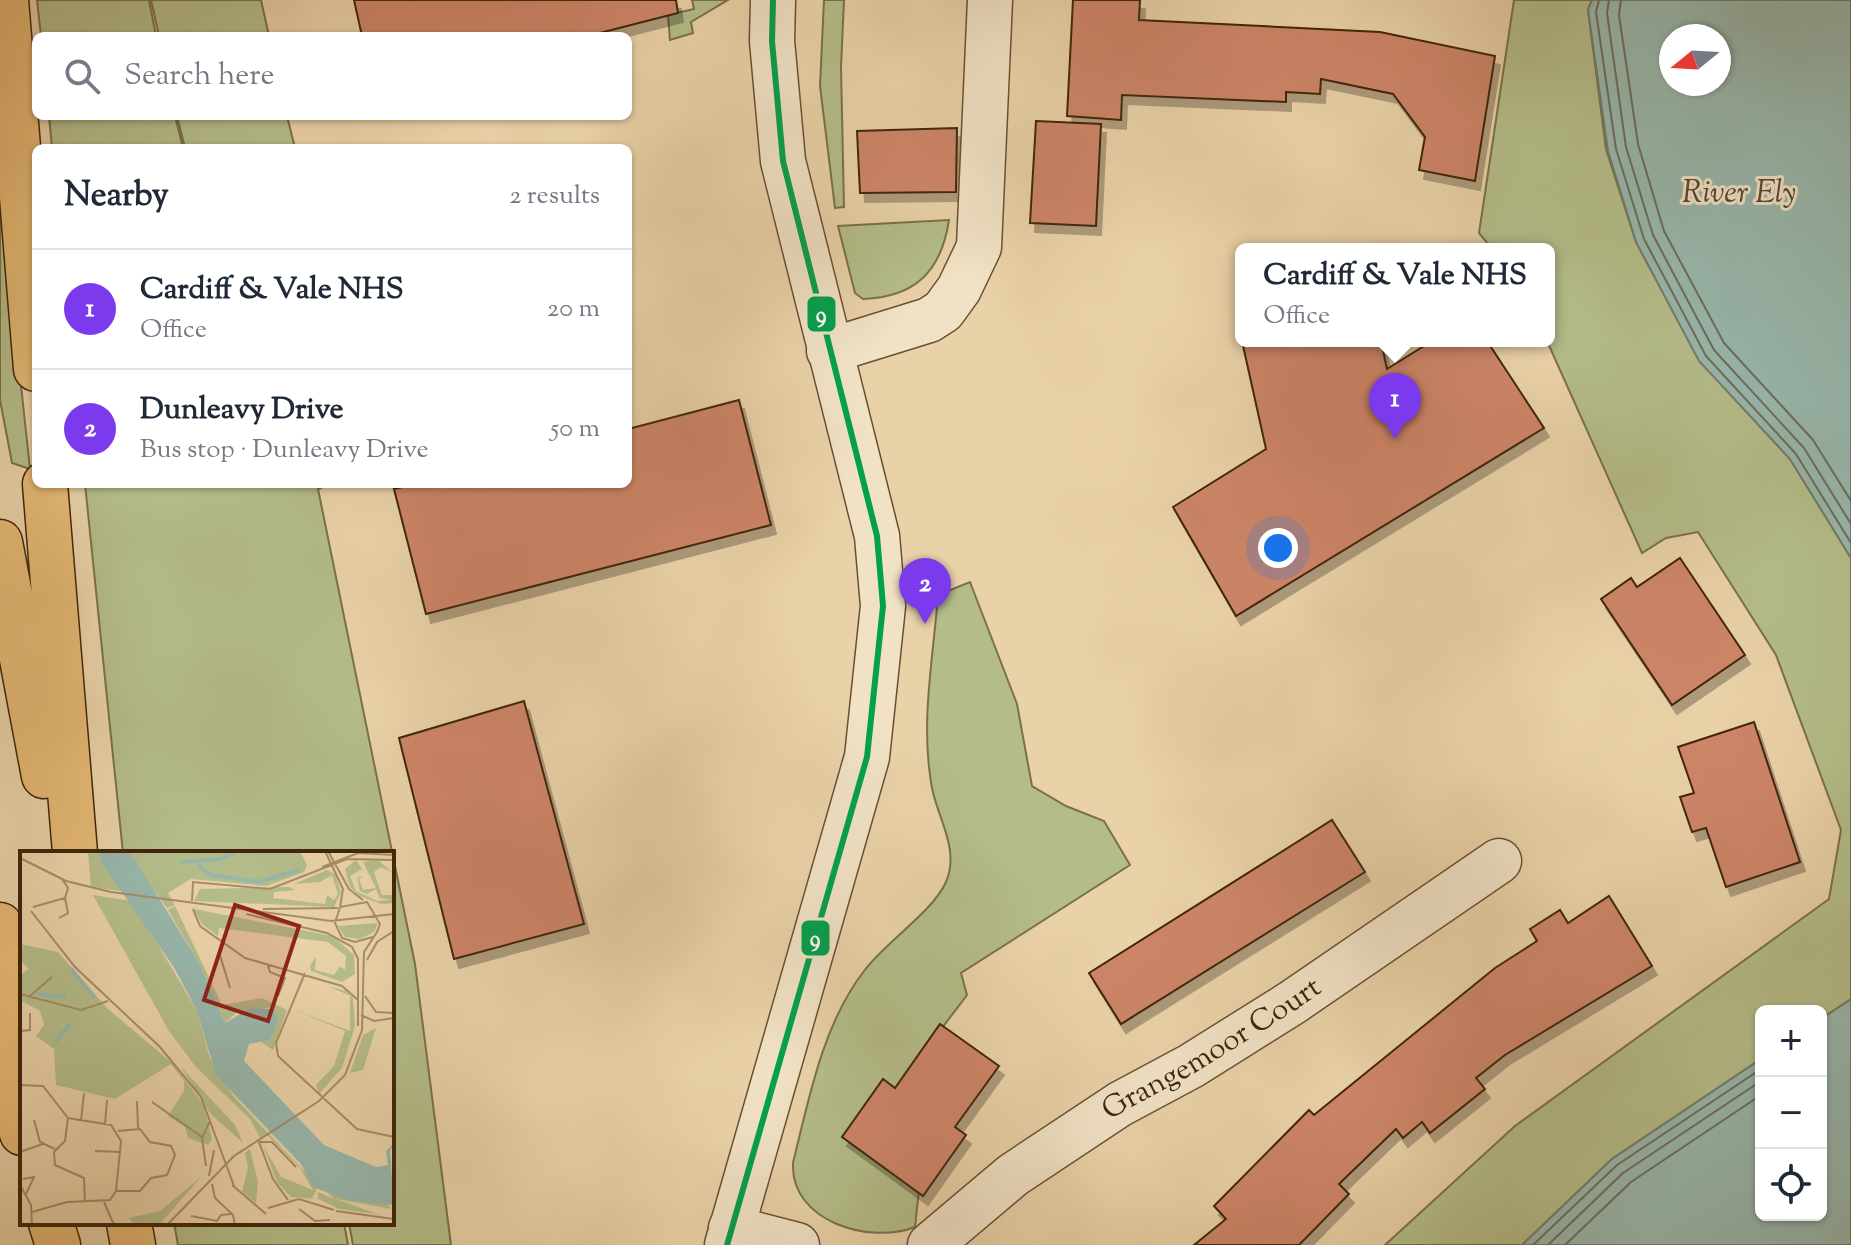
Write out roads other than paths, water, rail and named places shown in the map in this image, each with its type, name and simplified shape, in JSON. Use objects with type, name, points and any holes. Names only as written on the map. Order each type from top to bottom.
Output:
[{"type":"main road","points":[[6,0],[32,320]]},
{"type":"main road","points":[[45,488],[75,851]]},
{"type":"main road","points":[[0,542],[59,851]]},
{"type":"main road","points":[[0,925],[20,1032]]},
{"type":"main road","points":[[0,1064],[20,1127]]},
{"type":"main road","points":[[54,1225],[59,1245]]},
{"type":"main road","points":[[129,1225],[133,1245]]},
{"type":"street","points":[[773,0],[772,41],[783,161],[877,536],[883,606],[867,757],[729,1237],[797,1245]]},
{"type":"street","points":[[829,351],[929,320],[943,311],[959,289],[979,247],[990,0]]},
{"type":"street","name":"Grangemoor Court","points":[[930,1245],[1013,1175],[1120,1104],[1191,1066],[1293,1002],[1499,861]]},
{"type":"water","name":"River Ely","points":[[1592,0],[1851,0],[1851,558],[1790,459],[1699,361],[1636,242],[1608,151],[1588,10]]},
{"type":"water","points":[[1851,999],[1851,1245],[1522,1245],[1612,1159],[1755,1063],[1755,1221],[1827,1221],[1827,1015]]},
{"type":"place","name":"Cardiff & Vale NHS","points":[[1395,439]]},
{"type":"place","name":"Dunleavy Drive","points":[[925,624]]}]
